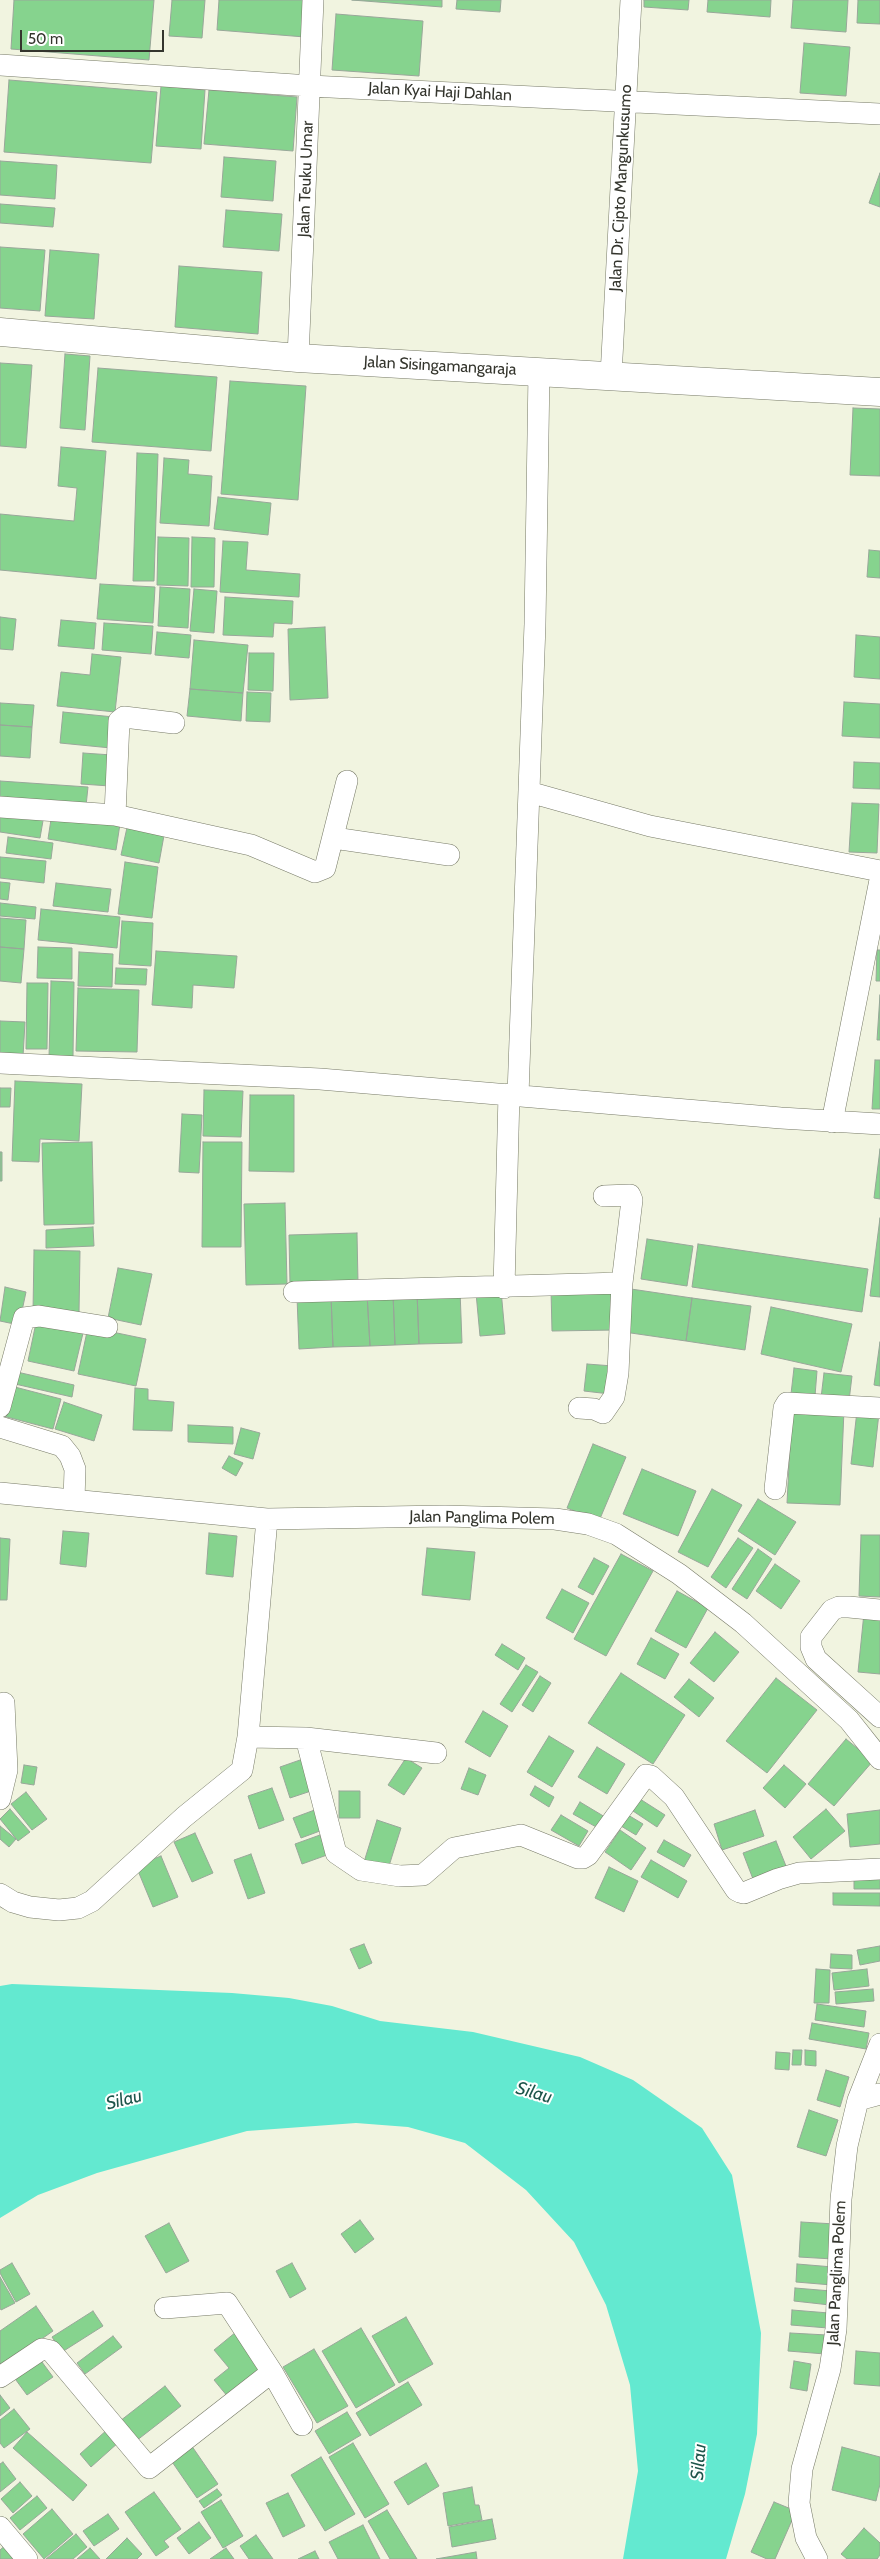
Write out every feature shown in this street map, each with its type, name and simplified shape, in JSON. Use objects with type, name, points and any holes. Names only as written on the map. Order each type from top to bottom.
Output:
[{"type":"street","name":"Jalan Teuku Umar","points":[[298,358],[313,0]]},
{"type":"street","name":"Jalan Dr. Cipto Mangunkusumo","points":[[611,376],[632,0]]},
{"type":"street","name":"Jalan Kyai Haji Dahlan","points":[[0,65],[310,86],[880,114]]},
{"type":"street","name":"Jalan Sisingamangaraja","points":[[0,332],[298,358],[880,392]]},
{"type":"street","points":[[504,1288],[529,792],[535,624],[539,372]]},
{"type":"street","points":[[115,815],[119,721],[124,717],[174,723]]},
{"type":"street","points":[[0,807],[115,815],[251,845],[315,872],[325,868],[348,781]]},
{"type":"street","points":[[529,792],[650,826],[880,871]]},
{"type":"street","points":[[334,838],[449,855]]},
{"type":"street","points":[[832,1122],[880,880]]},
{"type":"street","points":[[0,1063],[320,1079],[832,1122],[880,1124]]},
{"type":"street","points":[[579,1408],[594,1409],[603,1413],[614,1397],[618,1373],[622,1283],[632,1200],[630,1195],[604,1196]]},
{"type":"street","points":[[294,1292],[504,1288],[622,1283]]},
{"type":"street","points":[[0,1407],[24,1318],[40,1316],[107,1327]]},
{"type":"street","points":[[775,1489],[784,1408],[787,1402],[880,1408]]},
{"type":"street","points":[[0,1427],[62,1446],[70,1456],[75,1469],[74,1500]]},
{"type":"street","name":"Jalan Panglima Polem","points":[[0,1493],[267,1519],[445,1516],[555,1519],[588,1524],[616,1534],[679,1574],[742,1623],[850,1720],[880,1759]]},
{"type":"street","points":[[1,1897],[30,1907],[59,1910],[78,1908],[92,1901],[184,1818],[242,1770],[248,1736],[267,1519]]},
{"type":"street","points":[[880,1610],[839,1607],[832,1610],[811,1637],[811,1647],[816,1659],[880,1718]]},
{"type":"street","points":[[0,1799],[6,1770],[4,1703]]},
{"type":"street","points":[[248,1736],[306,1738],[436,1753]]},
{"type":"street","points":[[306,1738],[336,1853],[361,1870],[400,1876],[423,1875],[454,1848],[521,1835],[578,1858],[583,1858],[588,1855],[646,1775],[651,1776],[674,1797],[736,1890],[740,1892],[744,1893],[778,1879],[799,1874],[880,1869]]},
{"type":"street","name":"Jalan Panglima Polem","points":[[818,2559],[806,2538],[799,2503],[802,2469],[830,2369],[836,2330],[841,2199],[847,2146],[858,2100],[880,2044]]},
{"type":"street","points":[[858,2100],[880,2094]]},
{"type":"street","points":[[165,2308],[227,2303],[272,2372],[302,2425]]},
{"type":"street","points":[[0,2377],[42,2349],[51,2352],[149,2468],[272,2372]]},
{"type":"street","points":[[0,2527],[27,2559]]},
{"type":"water","name":"Silau","points":[[12,1984],[232,1993],[289,1998],[332,2006],[380,2021],[473,2032],[580,2057],[633,2080],[702,2128],[732,2175],[761,2333],[757,2434],[745,2494],[726,2559],[623,2559],[638,2471],[630,2385],[606,2305],[574,2242],[526,2190],[465,2143],[408,2127],[356,2123],[247,2131],[97,2173],[38,2195],[0,2218],[0,1986]]},
{"type":"building","points":[[14,0],[154,0],[149,60],[11,49]]},
{"type":"building","points":[[172,0],[205,0],[202,38],[169,36]]},
{"type":"building","points":[[219,0],[308,0],[305,37],[217,30]]},
{"type":"building","points":[[352,0],[442,0],[442,7]]},
{"type":"building","points":[[457,0],[501,0],[500,12],[456,9]]},
{"type":"building","points":[[644,0],[689,0],[688,10],[644,7]]},
{"type":"building","points":[[708,0],[771,0],[770,17],[707,12]]},
{"type":"building","points":[[793,0],[848,0],[846,32],[791,28]]},
{"type":"building","points":[[858,0],[880,0],[880,24],[857,23]]},
{"type":"building","points":[[336,14],[423,21],[419,76],[332,70]]},
{"type":"building","points":[[804,43],[850,47],[846,96],[800,93]]},
{"type":"building","points":[[9,80],[157,92],[151,163],[4,152]]},
{"type":"building","points":[[161,86],[205,90],[201,149],[156,146]]},
{"type":"building","points":[[209,90],[297,97],[293,151],[204,144]]},
{"type":"building","points":[[224,157],[276,161],[273,201],[221,197]]},
{"type":"building","points":[[0,161],[57,165],[55,199],[0,195]]},
{"type":"building","points":[[880,173],[880,207],[869,203]]},
{"type":"building","points":[[0,204],[55,208],[53,227],[0,223]]},
{"type":"building","points":[[226,210],[282,214],[279,251],[223,247]]},
{"type":"building","points":[[0,247],[45,250],[40,311],[0,308]]},
{"type":"building","points":[[50,250],[99,254],[94,319],[45,316]]},
{"type":"building","points":[[179,266],[262,272],[258,334],[175,327]]},
{"type":"building","points":[[65,354],[90,356],[85,430],[60,428]]},
{"type":"building","points":[[0,363],[32,365],[26,448],[0,446]]},
{"type":"building","points":[[98,368],[217,377],[211,451],[92,442]]},
{"type":"building","points":[[230,381],[306,386],[298,500],[221,494]]},
{"type":"building","points":[[853,408],[880,409],[880,476],[850,475]]},
{"type":"building","points":[[61,447],[106,451],[96,579],[0,570],[0,514],[74,521],[77,488],[58,486]]},
{"type":"building","points":[[137,453],[158,454],[154,581],[133,581]]},
{"type":"building","points":[[164,458],[189,460],[188,474],[212,476],[209,526],[160,523]]},
{"type":"building","points":[[218,497],[271,503],[268,535],[214,529]]},
{"type":"building","points":[[158,537],[189,538],[188,586],[157,585]]},
{"type":"building","points":[[192,537],[215,538],[214,587],[191,587]]},
{"type":"building","points":[[223,541],[248,542],[246,570],[300,574],[299,597],[220,592]]},
{"type":"building","points":[[869,550],[880,551],[880,578],[867,577]]},
{"type":"building","points":[[100,584],[155,587],[153,623],[97,619]]},
{"type":"building","points":[[160,587],[190,589],[188,628],[158,626]]},
{"type":"building","points":[[194,589],[217,591],[214,633],[190,631]]},
{"type":"building","points":[[225,597],[293,601],[292,624],[274,623],[273,637],[223,635]]},
{"type":"building","points":[[0,617],[16,619],[13,650],[0,649]]},
{"type":"building","points":[[61,620],[96,623],[94,649],[58,646]]},
{"type":"building","points":[[104,623],[153,626],[151,654],[102,650]]},
{"type":"building","points":[[325,627],[328,698],[290,700],[288,629]]},
{"type":"building","points":[[157,632],[191,635],[189,658],[155,655]]},
{"type":"building","points":[[856,635],[880,637],[880,679],[854,677]]},
{"type":"building","points":[[194,640],[248,645],[243,693],[190,689]]},
{"type":"building","points":[[249,653],[274,653],[273,691],[248,690]]},
{"type":"building","points":[[92,654],[121,657],[115,712],[57,706],[61,672],[90,675]]},
{"type":"building","points":[[190,689],[243,693],[241,721],[187,716]]},
{"type":"building","points":[[247,692],[271,693],[270,722],[246,721]]},
{"type":"building","points":[[844,702],[880,704],[880,738],[842,736]]},
{"type":"building","points":[[0,703],[34,705],[32,727],[0,725]]},
{"type":"building","points":[[63,712],[114,717],[111,748],[60,743]]},
{"type":"building","points":[[0,725],[32,727],[30,758],[0,756]]},
{"type":"building","points":[[83,753],[112,755],[110,786],[81,784]]},
{"type":"building","points":[[854,762],[880,763],[880,789],[853,788]]},
{"type":"building","points":[[0,781],[88,787],[86,806],[0,800]]},
{"type":"building","points":[[852,803],[879,804],[877,853],[849,852]]},
{"type":"building","points":[[0,809],[44,815],[40,838],[0,832]]},
{"type":"building","points":[[52,813],[120,824],[116,850],[48,839]]},
{"type":"building","points":[[128,823],[165,830],[159,863],[121,855]]},
{"type":"building","points":[[8,837],[53,843],[51,859],[6,853]]},
{"type":"building","points":[[0,857],[46,861],[44,883],[0,878]]},
{"type":"building","points":[[125,862],[158,867],[152,918],[118,914]]},
{"type":"building","points":[[0,882],[10,883],[8,900],[0,899]]},
{"type":"building","points":[[56,883],[111,889],[108,912],[53,906]]},
{"type":"building","points":[[0,903],[36,907],[35,919],[0,916]]},
{"type":"building","points":[[41,909],[120,917],[117,948],[38,940]]},
{"type":"building","points":[[0,918],[26,920],[24,949],[0,947]]},
{"type":"building","points":[[122,921],[153,923],[151,966],[119,964]]},
{"type":"building","points":[[0,947],[24,949],[21,983],[0,981]]},
{"type":"building","points":[[38,947],[72,948],[72,979],[37,978]]},
{"type":"building","points":[[877,950],[880,950],[880,981],[876,981]]},
{"type":"building","points":[[156,951],[237,956],[234,988],[193,985],[192,1008],[152,1005]]},
{"type":"building","points":[[79,952],[113,954],[112,987],[78,986]]},
{"type":"building","points":[[116,968],[147,969],[146,985],[115,984]]},
{"type":"building","points":[[51,981],[74,982],[73,1057],[49,1057]]},
{"type":"building","points":[[27,983],[48,983],[47,1049],[26,1049]]},
{"type":"building","points":[[78,988],[139,990],[137,1052],[76,1051]]},
{"type":"building","points":[[880,995],[880,1040],[877,1040]]},
{"type":"building","points":[[0,1021],[25,1022],[23,1057],[0,1055]]},
{"type":"building","points":[[875,1060],[880,1060],[880,1109],[872,1109]]},
{"type":"building","points":[[15,1081],[82,1084],[79,1141],[40,1139],[39,1162],[12,1161]]},
{"type":"building","points":[[0,1088],[11,1088],[10,1107],[0,1107]]},
{"type":"building","points":[[204,1090],[243,1091],[241,1137],[203,1136]]},
{"type":"building","points":[[250,1095],[294,1095],[294,1172],[249,1171]]},
{"type":"building","points":[[182,1114],[202,1115],[199,1173],[179,1172]]},
{"type":"building","points":[[92,1142],[94,1224],[44,1225],[42,1143]]},
{"type":"building","points":[[203,1142],[242,1142],[241,1247],[202,1247]]},
{"type":"building","points":[[880,1149],[880,1199],[874,1198]]},
{"type":"building","points":[[0,1152],[2,1152],[2,1181],[0,1181]]},
{"type":"building","points":[[285,1203],[287,1284],[246,1285],[244,1204]]},
{"type":"building","points":[[880,1218],[880,1297],[870,1296]]},
{"type":"building","points":[[93,1227],[94,1246],[46,1248],[46,1230]]},
{"type":"building","points":[[357,1233],[358,1283],[290,1285],[289,1235]]},
{"type":"building","points":[[647,1239],[693,1246],[687,1286],[641,1279]]},
{"type":"building","points":[[698,1244],[868,1269],[862,1312],[692,1287]]},
{"type":"building","points":[[34,1250],[80,1251],[79,1313],[33,1312]]},
{"type":"building","points":[[118,1268],[152,1274],[141,1325],[108,1318]]},
{"type":"building","points":[[5,1287],[26,1292],[19,1325],[0,1321]]},
{"type":"building","points":[[615,1289],[616,1330],[552,1331],[551,1290]]},
{"type":"building","points":[[631,1289],[692,1298],[686,1341],[624,1332]]},
{"type":"building","points":[[460,1290],[462,1343],[419,1344],[417,1292]]},
{"type":"building","points":[[501,1290],[505,1334],[480,1336],[476,1293]]},
{"type":"building","points":[[417,1292],[419,1344],[395,1345],[393,1293]]},
{"type":"building","points":[[393,1293],[395,1345],[370,1346],[367,1294]]},
{"type":"building","points":[[367,1294],[370,1346],[333,1347],[331,1296]]},
{"type":"building","points":[[331,1296],[333,1347],[299,1349],[297,1297]]},
{"type":"building","points":[[692,1298],[751,1306],[745,1350],[686,1341]]},
{"type":"building","points":[[771,1307],[852,1324],[841,1372],[761,1354]]},
{"type":"building","points":[[37,1318],[84,1329],[74,1371],[28,1361]]},
{"type":"building","points":[[88,1327],[146,1339],[136,1386],[78,1374]]},
{"type":"building","points":[[880,1342],[880,1386],[874,1385]]},
{"type":"building","points":[[587,1364],[613,1366],[610,1394],[584,1391]]},
{"type":"building","points":[[794,1368],[817,1371],[815,1396],[791,1394]]},
{"type":"building","points":[[17,1372],[74,1385],[72,1397],[15,1384]]},
{"type":"building","points":[[824,1373],[852,1376],[849,1401],[821,1398]]},
{"type":"building","points":[[11,1386],[61,1399],[53,1429],[3,1416]]},
{"type":"building","points":[[135,1388],[148,1389],[148,1400],[174,1402],[172,1431],[133,1430]]},
{"type":"building","points":[[64,1402],[102,1415],[94,1441],[55,1429]]},
{"type":"building","points":[[792,1408],[844,1410],[840,1505],[787,1503]]},
{"type":"building","points":[[857,1411],[879,1413],[873,1467],[851,1464]]},
{"type":"building","points":[[188,1425],[233,1427],[233,1444],[188,1442]]},
{"type":"building","points":[[241,1428],[260,1433],[253,1459],[234,1454]]},
{"type":"building","points":[[593,1444],[626,1457],[599,1521],[567,1508]]},
{"type":"building","points":[[229,1456],[243,1463],[236,1476],[222,1468]]},
{"type":"building","points":[[642,1469],[696,1491],[678,1536],[623,1514]]},
{"type":"building","points":[[712,1489],[742,1505],[708,1567],[678,1552]]},
{"type":"building","points":[[758,1499],[796,1522],[775,1555],[738,1531]]},
{"type":"building","points":[[63,1531],[89,1533],[86,1567],[60,1564]]},
{"type":"building","points":[[209,1533],[237,1536],[233,1577],[206,1574]]},
{"type":"building","points":[[861,1535],[880,1535],[880,1597],[859,1596]]},
{"type":"building","points":[[0,1538],[10,1539],[7,1600],[0,1600]]},
{"type":"building","points":[[738,1538],[753,1548],[726,1588],[711,1577]]},
{"type":"building","points":[[427,1548],[475,1552],[470,1600],[422,1595]]},
{"type":"building","points":[[758,1549],[772,1559],[747,1599],[732,1589]]},
{"type":"building","points":[[621,1554],[653,1571],[606,1656],[574,1639]]},
{"type":"building","points":[[594,1558],[609,1566],[593,1595],[578,1587]]},
{"type":"building","points":[[775,1564],[800,1581],[781,1609],[756,1591]]},
{"type":"building","points":[[562,1589],[589,1603],[573,1633],[546,1618]]},
{"type":"building","points":[[677,1591],[708,1608],[686,1648],[655,1631]]},
{"type":"building","points":[[864,1613],[880,1615],[880,1674],[858,1672]]},
{"type":"building","points":[[715,1632],[739,1652],[714,1682],[690,1663]]},
{"type":"building","points":[[651,1638],[679,1654],[665,1679],[637,1664]]},
{"type":"building","points":[[502,1644],[525,1658],[518,1670],[495,1655]]},
{"type":"building","points":[[526,1665],[538,1672],[512,1712],[500,1704]]},
{"type":"building","points":[[621,1673],[685,1715],[653,1764],[588,1723]]},
{"type":"building","points":[[540,1676],[551,1683],[533,1712],[522,1705]]},
{"type":"building","points":[[776,1678],[817,1710],[767,1773],[726,1741]]},
{"type":"building","points":[[689,1679],[714,1698],[699,1717],[674,1697]]},
{"type":"building","points":[[483,1711],[508,1726],[490,1757],[465,1742]]},
{"type":"building","points":[[549,1736],[574,1751],[552,1787],[527,1772]]},
{"type":"building","points":[[846,1739],[873,1761],[834,1806],[808,1784]]},
{"type":"building","points":[[597,1747],[625,1764],[607,1794],[578,1777]]},
{"type":"building","points":[[406,1758],[422,1768],[404,1795],[388,1785]]},
{"type":"building","points":[[303,1759],[314,1790],[290,1798],[280,1767]]},
{"type":"building","points":[[24,1765],[37,1767],[34,1785],[21,1783]]},
{"type":"building","points":[[784,1765],[806,1784],[785,1808],[763,1788]]},
{"type":"building","points":[[469,1768],[486,1775],[478,1795],[461,1789]]},
{"type":"building","points":[[535,1786],[554,1797],[549,1807],[530,1795]]},
{"type":"building","points":[[272,1788],[284,1820],[259,1829],[248,1796]]},
{"type":"building","points":[[339,1791],[360,1791],[360,1818],[339,1818]]},
{"type":"building","points":[[26,1792],[47,1819],[32,1830],[11,1804]]},
{"type":"building","points":[[640,1799],[665,1815],[657,1827],[633,1811]]},
{"type":"building","points":[[580,1802],[605,1817],[598,1828],[573,1814]]},
{"type":"building","points":[[320,1808],[328,1828],[301,1838],[293,1818]]},
{"type":"building","points":[[10,1809],[30,1832],[18,1841],[0,1819]]},
{"type":"building","points":[[826,1809],[845,1831],[811,1859],[793,1837]]},
{"type":"building","points":[[755,1810],[764,1836],[722,1850],[714,1824]]},
{"type":"building","points":[[880,1810],[880,1844],[850,1847],[847,1814]]},
{"type":"building","points":[[623,1812],[643,1824],[636,1835],[616,1823]]},
{"type":"building","points":[[561,1815],[588,1831],[579,1846],[551,1830]]},
{"type":"building","points":[[377,1820],[401,1828],[388,1869],[364,1862]]},
{"type":"building","points":[[0,1826],[16,1839],[9,1847],[0,1839]]},
{"type":"building","points":[[620,1830],[646,1848],[631,1870],[605,1852]]},
{"type":"building","points":[[195,1833],[213,1873],[192,1882],[174,1842]]},
{"type":"building","points":[[320,1835],[327,1855],[302,1864],[295,1844]]},
{"type":"building","points":[[664,1840],[691,1855],[684,1867],[657,1852]]},
{"type":"building","points":[[776,1841],[786,1866],[753,1879],[743,1853]]},
{"type":"building","points":[[251,1854],[265,1893],[248,1899],[234,1860]]},
{"type":"building","points":[[161,1856],[178,1897],[153,1907],[136,1866]]},
{"type":"building","points":[[651,1860],[687,1881],[678,1898],[641,1877]]},
{"type":"building","points":[[609,1867],[638,1881],[624,1912],[595,1898]]},
{"type":"building","points":[[854,1872],[880,1872],[880,1889],[854,1889]]},
{"type":"building","points":[[833,1893],[880,1893],[880,1906],[833,1905]]},
{"type":"building","points":[[364,1944],[372,1963],[359,1969],[350,1949]]},
{"type":"building","points":[[880,1946],[880,1961],[860,1965],[857,1950]]},
{"type":"building","points":[[831,1954],[852,1955],[852,1969],[830,1968]]},
{"type":"building","points":[[816,1969],[830,1970],[829,2003],[814,2003]]},
{"type":"building","points":[[867,1969],[869,1986],[834,1990],[832,1973]]},
{"type":"building","points":[[873,1989],[874,2001],[836,2004],[835,1992]]},
{"type":"building","points":[[817,2004],[866,2011],[864,2027],[815,2020]]},
{"type":"building","points":[[812,2023],[869,2033],[866,2049],[809,2039]]},
{"type":"building","points":[[793,2050],[802,2050],[801,2065],[792,2065]]},
{"type":"building","points":[[805,2050],[816,2051],[816,2066],[805,2065]]},
{"type":"building","points":[[776,2052],[790,2053],[789,2070],[775,2069]]},
{"type":"building","points":[[826,2070],[849,2077],[840,2107],[817,2100]]},
{"type":"building","points":[[809,2110],[838,2120],[826,2156],[797,2147]]},
{"type":"building","points":[[360,2220],[374,2239],[355,2253],[341,2234]]},
{"type":"building","points":[[801,2222],[835,2224],[833,2259],[799,2257]]},
{"type":"building","points":[[169,2223],[189,2261],[166,2273],[145,2236]]},
{"type":"building","points":[[12,2263],[30,2294],[16,2302],[0,2273],[0,2270]]},
{"type":"building","points":[[292,2263],[306,2289],[290,2298],[276,2271]]},
{"type":"building","points":[[797,2264],[833,2267],[832,2285],[796,2282]]},
{"type":"building","points":[[0,2277],[15,2303],[1,2310],[0,2308]]},
{"type":"building","points":[[795,2288],[831,2291],[830,2305],[794,2301]]},
{"type":"building","points":[[36,2306],[53,2331],[0,2368],[0,2331]]},
{"type":"building","points":[[792,2310],[829,2313],[828,2328],[791,2325]]},
{"type":"building","points":[[93,2311],[103,2326],[62,2352],[52,2337]]},
{"type":"building","points":[[406,2317],[433,2364],[399,2383],[372,2336]]},
{"type":"building","points":[[361,2328],[395,2385],[356,2408],[322,2351]]},
{"type":"building","points":[[236,2332],[265,2366],[228,2397],[214,2380],[229,2368],[214,2350]]},
{"type":"building","points":[[790,2333],[827,2335],[825,2354],[788,2351]]},
{"type":"building","points":[[113,2336],[122,2347],[85,2374],[77,2363]]},
{"type":"building","points":[[314,2349],[348,2406],[317,2423],[283,2367]]},
{"type":"building","points":[[856,2351],[880,2353],[880,2386],[854,2384]]},
{"type":"building","points":[[39,2358],[53,2377],[27,2395],[13,2376]]},
{"type":"building","points":[[794,2361],[811,2364],[807,2391],[790,2388]]},
{"type":"building","points":[[408,2382],[422,2405],[370,2436],[356,2413]]},
{"type":"building","points":[[165,2386],[181,2406],[136,2441],[120,2421]]},
{"type":"building","points":[[0,2395],[10,2408],[0,2416]]},
{"type":"building","points":[[14,2409],[30,2429],[4,2448],[0,2443],[0,2420]]},
{"type":"building","points":[[347,2412],[361,2435],[329,2454],[315,2431]]},
{"type":"building","points":[[108,2429],[119,2442],[91,2467],[80,2454]]},
{"type":"building","points":[[27,2432],[87,2485],[73,2501],[13,2448]]},
{"type":"building","points":[[189,2442],[218,2484],[197,2498],[168,2456]]},
{"type":"building","points":[[353,2443],[389,2504],[365,2518],[329,2457]]},
{"type":"building","points":[[842,2447],[880,2457],[880,2484],[876,2501],[832,2490]]},
{"type":"building","points":[[321,2457],[355,2514],[325,2531],[291,2475]]},
{"type":"building","points":[[3,2462],[16,2479],[0,2492],[0,2464]]},
{"type":"building","points":[[426,2463],[439,2486],[408,2505],[394,2482]]},
{"type":"building","points":[[20,2482],[32,2496],[13,2513],[1,2499]]},
{"type":"building","points":[[472,2487],[475,2505],[479,2505],[482,2520],[448,2526],[443,2493]]},
{"type":"building","points":[[217,2489],[222,2495],[204,2508],[199,2501]]},
{"type":"building","points":[[154,2492],[181,2529],[164,2541],[169,2547],[156,2556],[125,2512]]},
{"type":"building","points":[[288,2493],[305,2526],[283,2537],[266,2503]]},
{"type":"building","points":[[37,2496],[47,2508],[20,2530],[10,2518]]},
{"type":"building","points":[[221,2500],[243,2536],[223,2548],[201,2512]]},
{"type":"building","points":[[774,2502],[796,2511],[775,2559],[767,2559],[751,2552]]},
{"type":"building","points":[[52,2509],[73,2534],[44,2559],[23,2534]]},
{"type":"building","points":[[387,2510],[417,2559],[390,2559],[368,2521]]},
{"type":"building","points":[[108,2514],[119,2529],[94,2546],[83,2531]]},
{"type":"building","points":[[492,2519],[496,2539],[452,2547],[449,2527]]},
{"type":"building","points":[[199,2522],[211,2538],[189,2554],[177,2538]]},
{"type":"building","points":[[363,2525],[380,2559],[338,2559],[329,2542]]},
{"type":"building","points":[[864,2528],[880,2543],[880,2555],[877,2559],[847,2559],[841,2554]]},
{"type":"building","points":[[76,2534],[87,2547],[73,2559],[46,2559]]},
{"type":"building","points":[[256,2535],[273,2559],[249,2559],[240,2546]]},
{"type":"building","points":[[127,2538],[142,2554],[137,2559],[106,2559]]},
{"type":"building","points":[[8,2543],[22,2559],[0,2559],[0,2550]]},
{"type":"building","points":[[90,2548],[100,2559],[77,2559]]},
{"type":"building","points":[[226,2548],[234,2559],[210,2559]]},
{"type":"building","points":[[315,2551],[319,2559],[298,2559]]},
{"type":"building","points":[[476,2552],[477,2559],[436,2559]]}]
